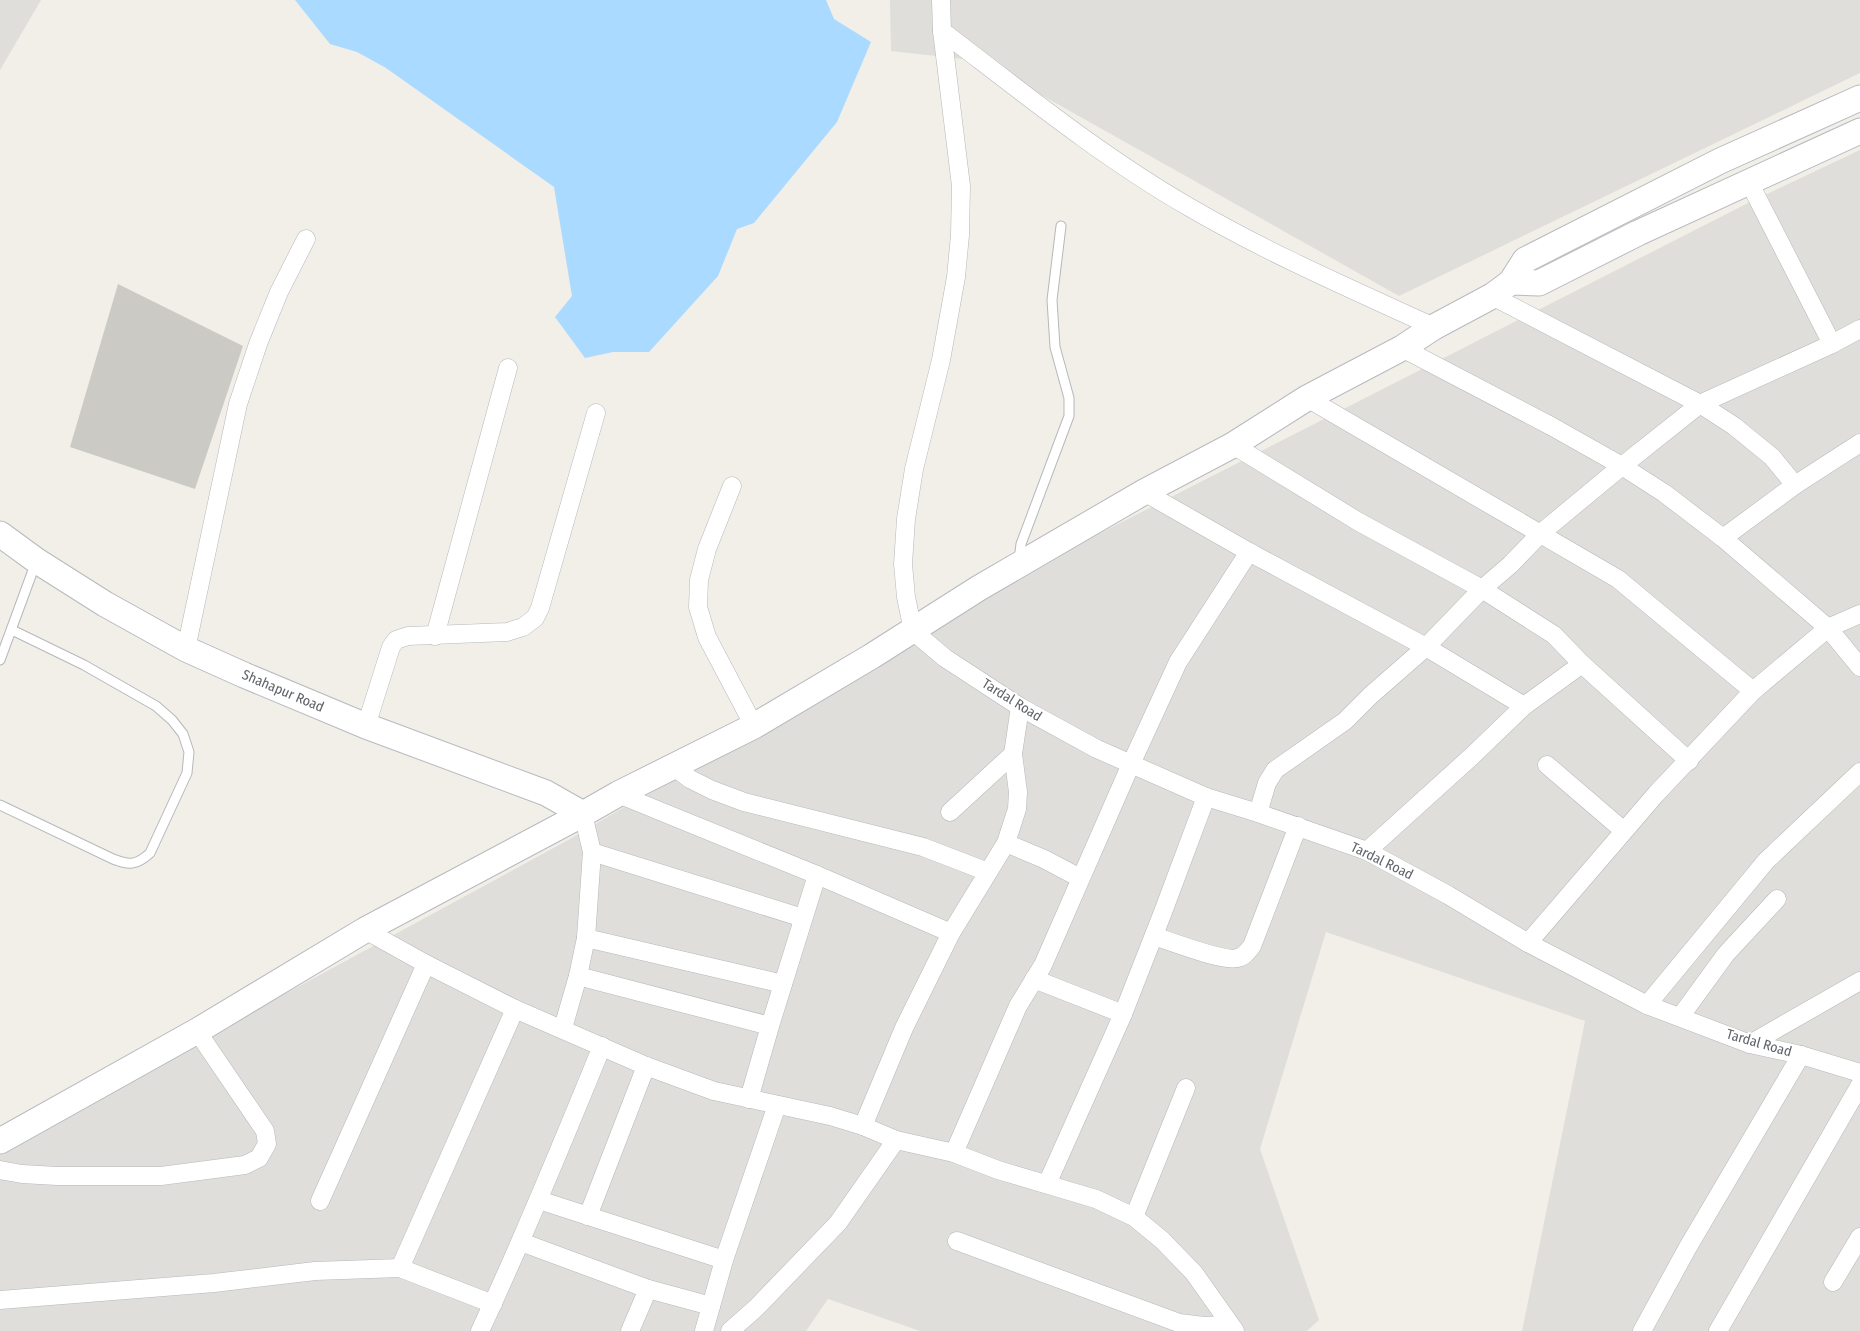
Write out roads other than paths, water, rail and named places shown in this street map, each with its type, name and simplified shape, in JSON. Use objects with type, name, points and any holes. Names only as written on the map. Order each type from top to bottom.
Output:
[{"type":"main road","points":[[1502,289],[1525,260],[1720,161],[1860,98]]},
{"type":"main road","points":[[0,1141],[197,1031],[365,930],[618,794],[754,726],[914,631],[979,588],[1144,492],[1233,445],[1308,398],[1402,348],[1434,327],[1502,289],[1539,283],[1638,233],[1860,131]]},
{"type":"main road","name":"Shahapur Road","points":[[0,534],[36,561],[105,604],[186,648],[244,676],[366,726],[546,793],[583,814]]},
{"type":"street","points":[[914,631],[906,597],[903,564],[906,519],[914,469],[941,360],[956,277],[960,235],[961,186],[942,31],[941,0]]},
{"type":"street","points":[[942,31],[1088,141],[1188,206],[1276,255],[1434,327]]},
{"type":"street","points":[[1749,182],[1832,344]]},
{"type":"street","points":[[186,648],[238,404],[258,344],[279,292],[306,239]]},
{"type":"street","points":[[1502,289],[1700,404],[1734,426],[1772,457],[1795,485]]},
{"type":"street","points":[[1258,813],[1267,783],[1275,770],[1346,721],[1371,695],[1426,647],[1482,589],[1510,565],[1541,534],[1622,466],[1700,404],[1832,344],[1860,329]]},
{"type":"street","points":[[1402,348],[1551,426],[1622,466],[1664,493],[1723,538],[1828,628],[1860,667]]},
{"type":"street","points":[[435,636],[508,368]]},
{"type":"street","points":[[1308,398],[1618,579],[1753,691]]},
{"type":"street","points":[[366,726],[391,648],[396,640],[408,636],[507,632],[523,627],[535,618],[540,608],[596,413]]},
{"type":"street","points":[[1723,538],[1795,485],[1860,443]]},
{"type":"street","points":[[1233,445],[1359,522],[1482,589],[1554,635],[1582,664],[1689,761]]},
{"type":"street","points":[[732,486],[707,549],[699,580],[698,606],[707,637],[754,726]]},
{"type":"street","points":[[1144,492],[1249,552],[1426,647],[1524,706]]},
{"type":"street","points":[[954,1153],[1018,1006],[1043,965],[1080,878],[1178,662],[1249,552]]},
{"type":"street","points":[[1528,943],[1656,794],[1753,691],[1828,628],[1860,614]]},
{"type":"street","name":"Tardal Road","points":[[914,631],[945,658],[1020,707],[1097,749],[1206,797],[1298,826],[1367,851],[1448,895],[1528,943],[1647,1005],[1750,1044],[1801,1055],[1860,1073]]},
{"type":"street","points":[[1367,851],[1524,706],[1582,664]]},
{"type":"street","points":[[863,1126],[904,1028],[951,933],[1006,843],[1017,809],[1018,792],[1013,754],[1020,707]]},
{"type":"street","points":[[950,812],[1013,754]]},
{"type":"street","points":[[1546,765],[1624,831]]},
{"type":"street","points":[[673,766],[690,779],[744,802],[923,847],[988,872]]},
{"type":"street","points":[[1647,1005],[1766,861],[1860,772]]},
{"type":"street","points":[[618,794],[817,875],[951,933]]},
{"type":"street","points":[[1047,1184],[1123,1014],[1206,797]]},
{"type":"street","points":[[563,1028],[578,976],[586,938],[592,852],[583,814]]},
{"type":"street","points":[[1154,936],[1222,957],[1235,959],[1244,956],[1252,946],[1298,826]]},
{"type":"street","points":[[1006,843],[1044,859],[1080,878]]},
{"type":"street","points":[[592,852],[803,918]]},
{"type":"street","points":[[750,1099],[770,1026],[817,875]]},
{"type":"street","points":[[1680,1017],[1726,954],[1777,899]]},
{"type":"street","points":[[365,930],[514,1009],[563,1028],[646,1066],[714,1091],[830,1116],[863,1126],[896,1140],[954,1153],[998,1170],[1096,1199],[1134,1217],[1162,1240],[1194,1273],[1232,1328]]},
{"type":"street","points":[[586,938],[783,984]]},
{"type":"street","points":[[320,1201],[426,964]]},
{"type":"street","points":[[578,976],[770,1026]]},
{"type":"street","points":[[1034,979],[1123,1014]]},
{"type":"street","points":[[1750,1044],[1860,981]]},
{"type":"street","points":[[400,1268],[514,1009]]},
{"type":"street","points":[[0,1170],[22,1174],[57,1176],[161,1176],[245,1165],[259,1158],[267,1144],[265,1132],[197,1031]]},
{"type":"street","points":[[480,1331],[539,1200],[602,1046]]},
{"type":"street","points":[[1642,1331],[1688,1247],[1801,1055]]},
{"type":"street","points":[[588,1216],[646,1066]]},
{"type":"street","points":[[1718,1331],[1860,1085]]},
{"type":"street","points":[[1134,1217],[1186,1088]]},
{"type":"street","points":[[704,1331],[724,1260],[777,1105]]},
{"type":"street","points":[[730,1331],[756,1308],[838,1223],[896,1140]]},
{"type":"street","points":[[539,1200],[724,1260]]},
{"type":"street","points":[[1833,1282],[1860,1237]]},
{"type":"street","points":[[957,1240],[1179,1323],[1232,1328]]},
{"type":"street","points":[[521,1242],[648,1289],[711,1306]]},
{"type":"street","points":[[0,1300],[214,1283],[314,1271],[400,1268],[493,1304]]},
{"type":"street","points":[[630,1331],[648,1289]]},
{"type":"lane","points":[[1019,565],[1020,544],[1069,416],[1069,398],[1055,347],[1053,310],[1061,226]]},
{"type":"lane","points":[[0,660],[36,561]]},
{"type":"lane","points":[[0,806],[113,859],[127,864],[142,861],[150,853],[187,773],[190,752],[184,734],[156,706],[84,665],[12,630]]},
{"type":"water","points":[[295,0],[826,0],[834,19],[871,42],[837,122],[754,223],[737,229],[718,276],[649,352],[613,352],[585,358],[555,317],[572,296],[554,187],[386,68],[357,52],[330,44]]}]
